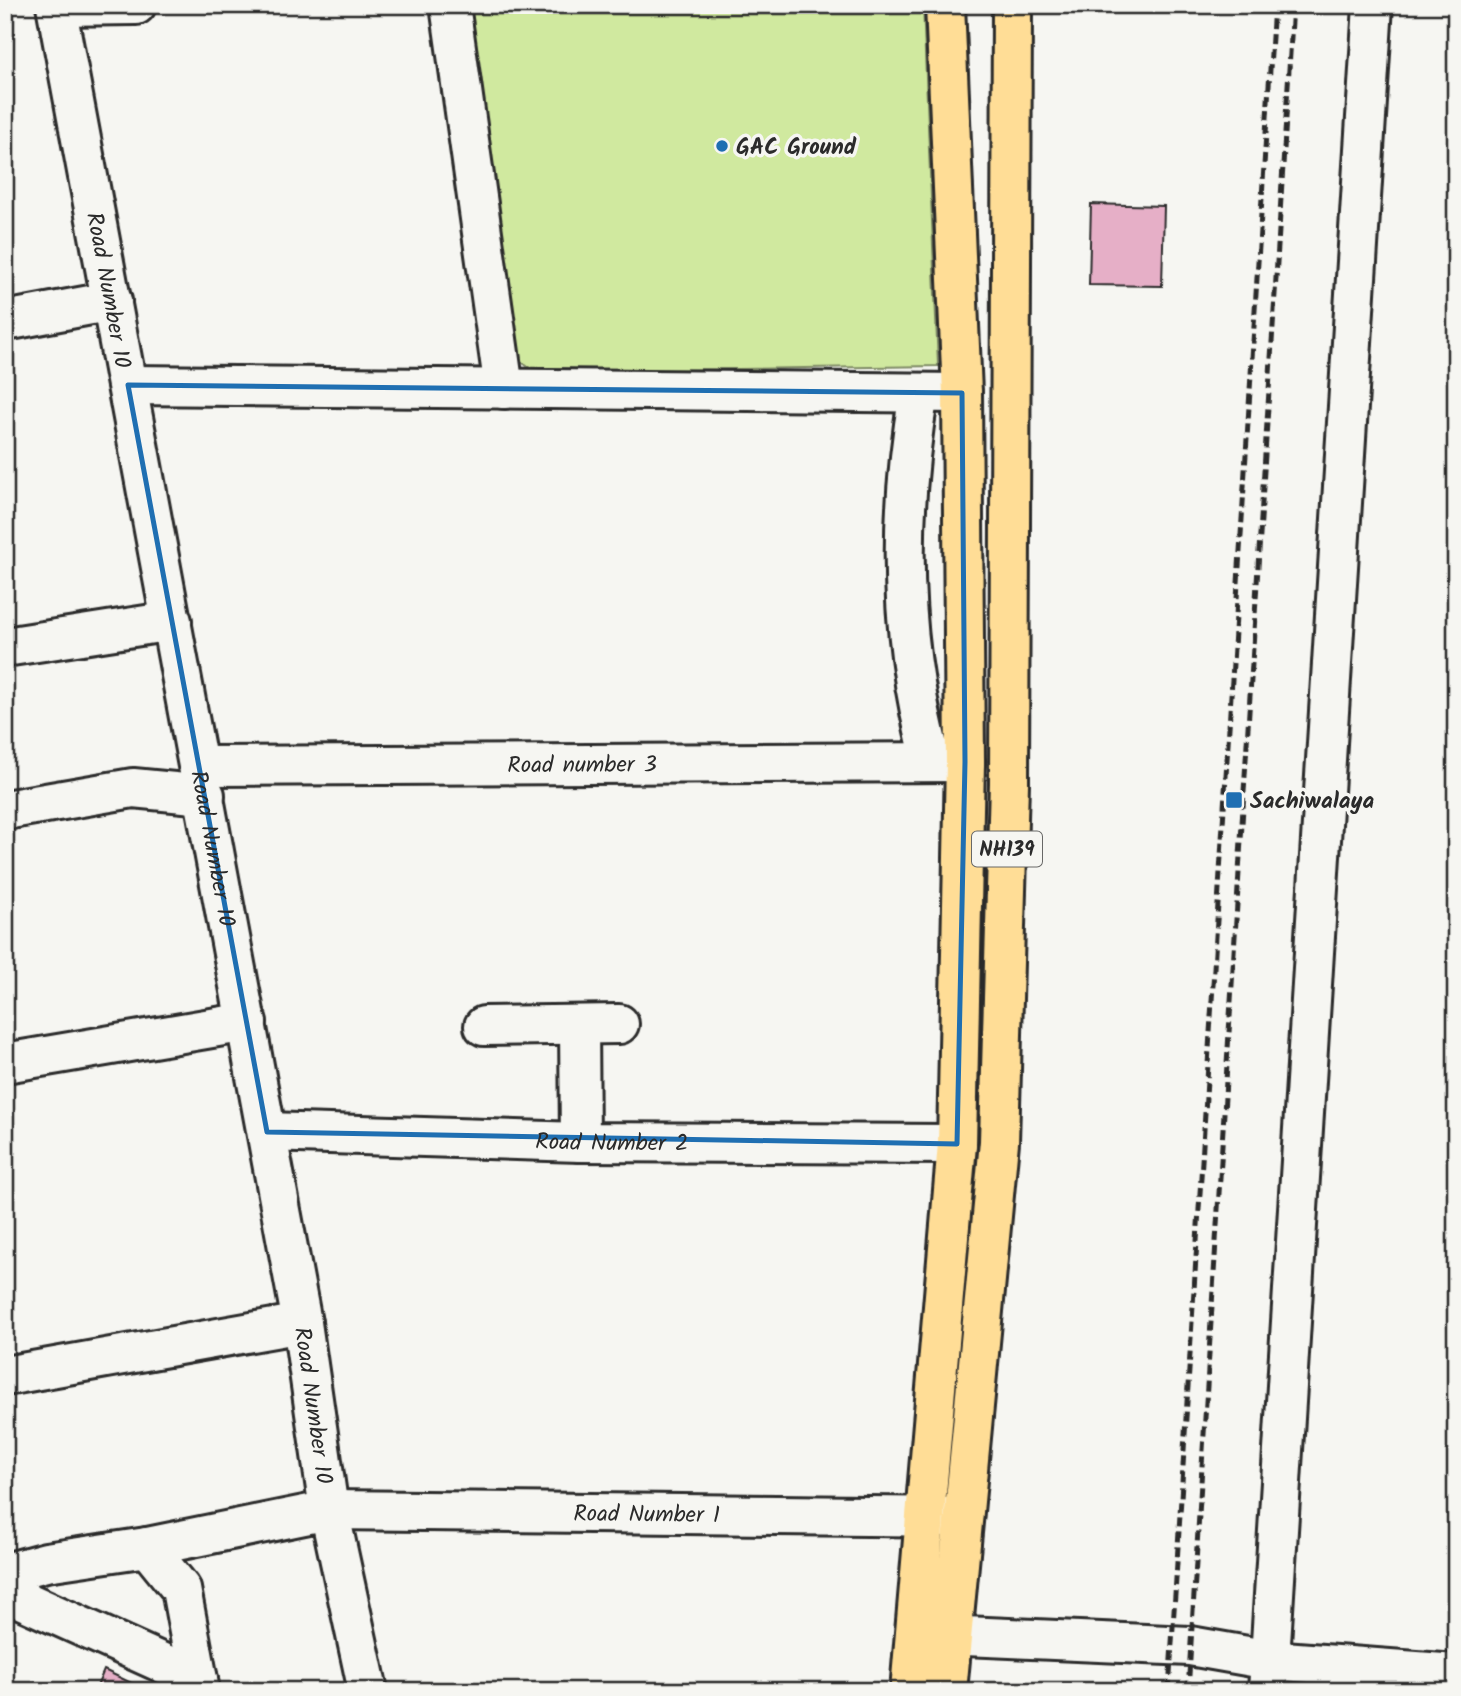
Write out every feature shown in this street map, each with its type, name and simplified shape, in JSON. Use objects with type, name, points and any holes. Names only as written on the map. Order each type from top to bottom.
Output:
[{"type":"highway","name":"NH139","points":[[947,1691],[999,1142],[1009,783],[1010,8]]},
{"type":"highway","name":"NH139","points":[[911,1691],[923,1518],[957,1144],[949,762],[962,393],[947,9]]},
{"type":"street","points":[[56,6],[136,5]]},
{"type":"street","points":[[450,5],[503,388]]},
{"type":"street","points":[[1269,1675],[1373,5]]},
{"type":"street","name":"Road Number 10","points":[[56,6],[302,1323],[329,1510],[368,1691]]},
{"type":"street","points":[[5,321],[112,301]]},
{"type":"street","points":[[128,385],[962,393]]},
{"type":"street","points":[[919,393],[905,493],[905,555],[914,688],[949,762]]},
{"type":"street","points":[[5,647],[172,621]]},
{"type":"street","name":"Road number 3","points":[[5,810],[134,788],[202,780],[949,762]]},
{"type":"street","points":[[5,1063],[247,1022]]},
{"type":"street","points":[[484,1026],[618,1024]]},
{"type":"street","points":[[579,1025],[580,1142]]},
{"type":"street","name":"Road Number 2","points":[[267,1132],[580,1142],[957,1144]]},
{"type":"street","points":[[5,1376],[302,1323]]},
{"type":"street","name":"Road Number 1","points":[[5,1573],[46,1562],[147,1547],[329,1510],[963,1517]]},
{"type":"street","points":[[147,1547],[181,1589],[193,1687]]},
{"type":"street","points":[[5,1592],[193,1687]]},
{"type":"street","points":[[915,1633],[1190,1646],[1269,1675],[1456,1674]]},
{"type":"highlighted area","points":[[128,385],[962,393],[965,762],[957,1144],[267,1132]]},
{"type":"green space","name":"GAC Ground","points":[[466,5],[923,5],[938,366],[535,372],[519,360]]},
{"type":"building","points":[[1091,204],[1164,206],[1162,286],[1089,285]]},
{"type":"building","points":[[104,1670],[144,1689],[143,1691],[95,1691]]},
{"type":"railway","points":[[1169,1691],[1274,5]]},
{"type":"railway","points":[[1188,1691],[1293,5]]},
{"type":"place","name":"GAC Ground","points":[[722,146]]},
{"type":"place","name":"Sachiwalaya","points":[[1234,800]]}]
